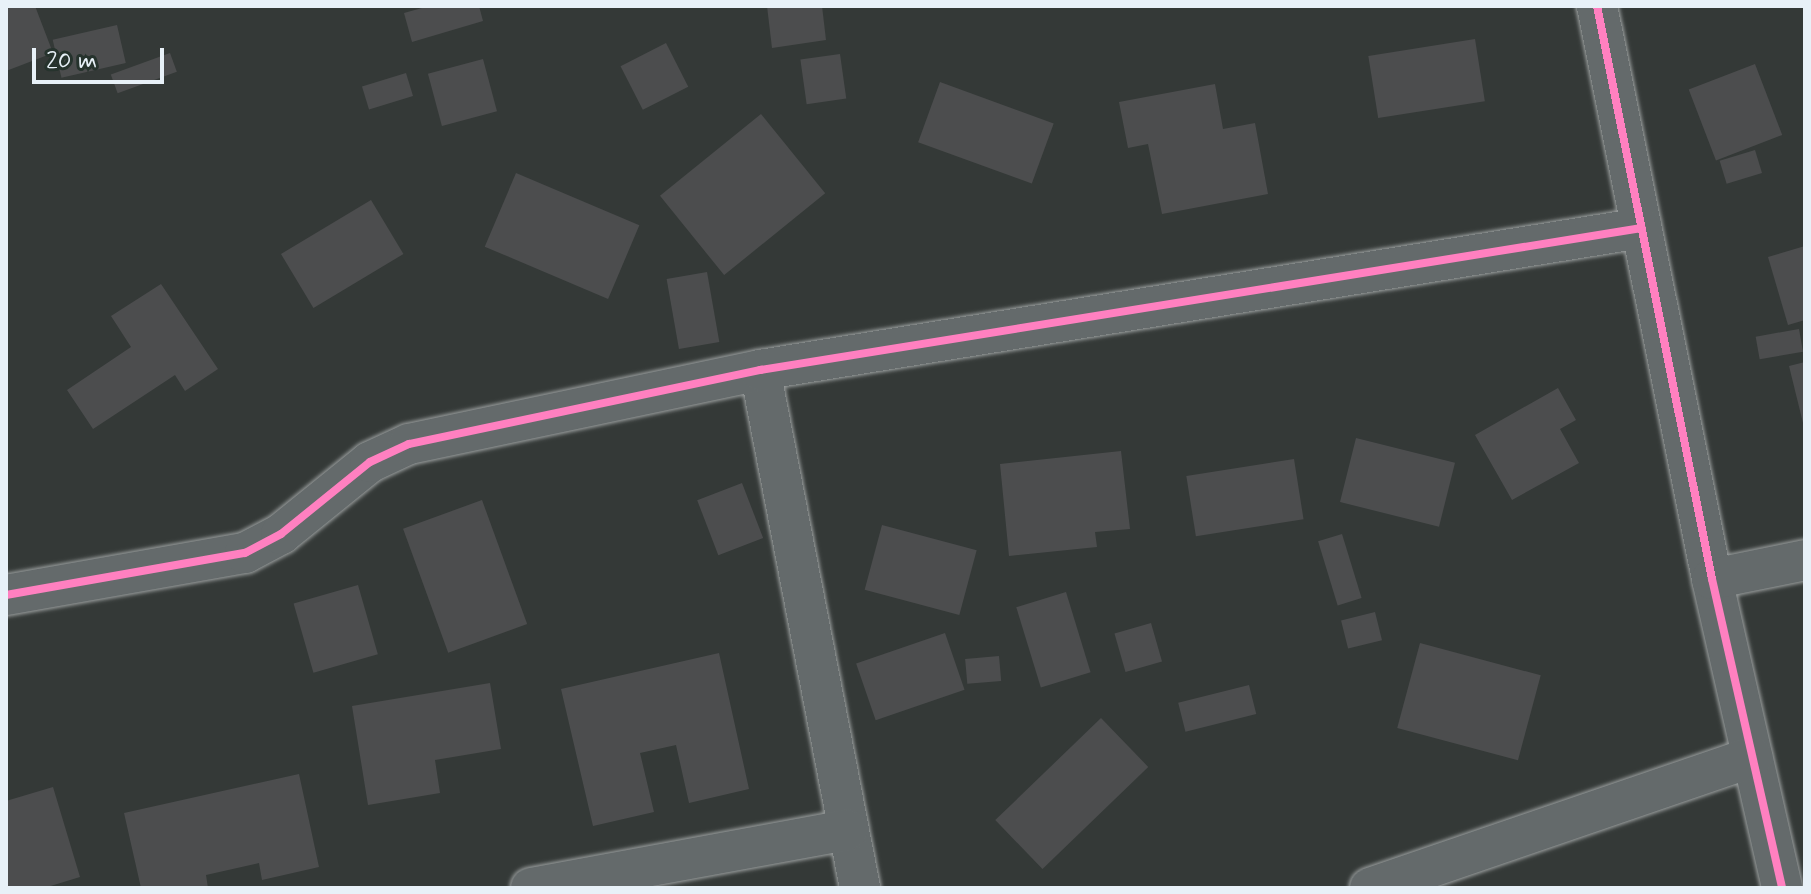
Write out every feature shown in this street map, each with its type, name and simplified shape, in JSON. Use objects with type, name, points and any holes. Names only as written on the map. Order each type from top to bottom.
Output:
[{"type":"street","points":[[1597,6],[1712,579],[1782,888]]},
{"type":"street","points":[[6,595],[245,553],[281,534],[370,462],[409,444],[760,370],[1642,228]]},
{"type":"street","points":[[760,370],[860,888]]},
{"type":"street","points":[[1712,579],[1805,560]]},
{"type":"street","points":[[1370,888],[1752,757]]},
{"type":"street","points":[[531,888],[848,830]]},
{"type":"building","points":[[6,6],[35,6],[53,53],[6,71]]},
{"type":"building","points":[[429,6],[479,6],[483,21],[412,42],[404,13]]},
{"type":"building","points":[[767,6],[822,6],[826,40],[772,48]]},
{"type":"building","points":[[117,25],[126,63],[61,78],[53,40]]},
{"type":"building","points":[[1475,39],[1485,101],[1378,118],[1368,56]]},
{"type":"building","points":[[666,43],[688,87],[643,110],[621,66]]},
{"type":"building","points":[[170,53],[177,72],[118,93],[111,75]]},
{"type":"building","points":[[840,54],[846,99],[807,104],[800,60]]},
{"type":"building","points":[[483,59],[497,111],[442,126],[428,74]]},
{"type":"building","points":[[1755,64],[1782,135],[1716,160],[1689,89]]},
{"type":"building","points":[[406,73],[413,96],[369,109],[362,86]]},
{"type":"building","points":[[940,82],[1054,123],[1032,184],[918,142]]},
{"type":"building","points":[[1215,84],[1223,129],[1255,123],[1268,194],[1162,214],[1148,144],[1128,148],[1119,102]]},
{"type":"building","points":[[761,114],[825,193],[724,275],[660,196]]},
{"type":"building","points":[[1755,150],[1762,173],[1727,184],[1720,161]]},
{"type":"building","points":[[516,173],[639,225],[608,299],[485,247]]},
{"type":"building","points":[[371,200],[403,254],[313,308],[281,254]]},
{"type":"building","points":[[1805,246],[1805,320],[1788,325],[1768,257]]},
{"type":"building","points":[[707,272],[719,342],[679,349],[667,279]]},
{"type":"building","points":[[161,284],[218,369],[185,391],[175,375],[93,429],[67,390],[131,347],[111,316]]},
{"type":"building","points":[[1799,329],[1803,352],[1760,359],[1756,337]]},
{"type":"building","points":[[1805,362],[1805,427],[1804,427],[1789,366]]},
{"type":"building","points":[[1558,388],[1576,420],[1560,429],[1579,463],[1512,500],[1475,435]]},
{"type":"building","points":[[1356,438],[1455,463],[1439,527],[1340,502]]},
{"type":"building","points":[[1121,451],[1130,529],[1095,532],[1097,547],[1009,556],[1000,464]]},
{"type":"building","points":[[1294,459],[1304,519],[1196,536],[1186,476]]},
{"type":"building","points":[[742,483],[763,538],[718,555],[697,500]]},
{"type":"building","points":[[482,500],[527,624],[448,653],[403,529]]},
{"type":"building","points":[[882,525],[977,550],[959,615],[865,590]]},
{"type":"building","points":[[1342,534],[1362,598],[1338,605],[1318,541]]},
{"type":"building","points":[[358,585],[378,654],[313,673],[294,603]]},
{"type":"building","points":[[1066,592],[1091,672],[1041,688],[1016,607]]},
{"type":"building","points":[[1375,612],[1382,640],[1348,649],[1341,620]]},
{"type":"building","points":[[1151,623],[1162,661],[1125,672],[1114,633]]},
{"type":"building","points":[[945,633],[965,690],[876,720],[856,664]]},
{"type":"building","points":[[1420,643],[1541,675],[1518,760],[1397,728]]},
{"type":"building","points":[[719,653],[749,789],[689,803],[676,745],[640,753],[654,812],[593,826],[561,689]]},
{"type":"building","points":[[999,656],[1001,681],[967,684],[965,659]]},
{"type":"building","points":[[490,683],[501,749],[435,760],[440,793],[368,805],[352,706]]},
{"type":"building","points":[[1249,685],[1256,714],[1185,732],[1178,703]]},
{"type":"building","points":[[1101,718],[1148,767],[1042,869],[995,820]]},
{"type":"building","points":[[299,774],[319,867],[262,880],[259,863],[206,875],[208,888],[141,888],[124,813]]},
{"type":"building","points":[[53,787],[80,877],[44,888],[6,888],[6,801]]},
{"type":"cycle path","points":[[1597,6],[1712,579],[1782,888]]},
{"type":"cycle path","points":[[6,595],[245,553],[281,534],[370,462],[409,444],[760,370],[1642,228]]}]
